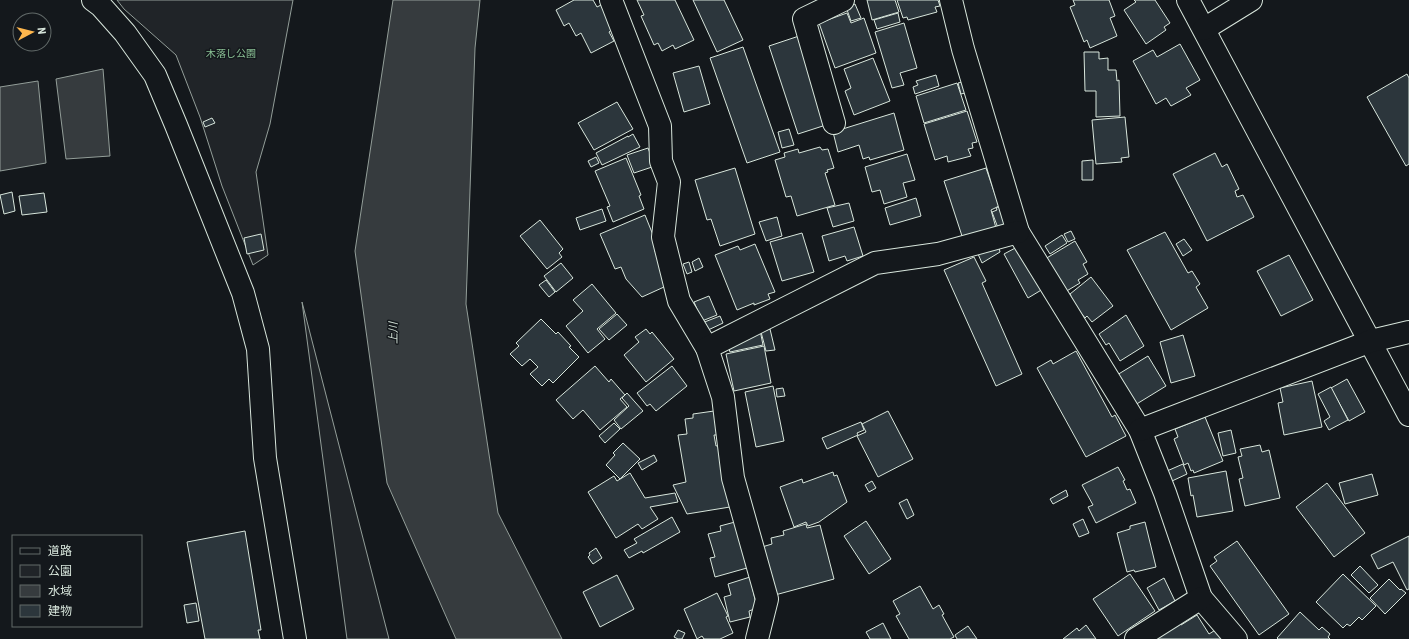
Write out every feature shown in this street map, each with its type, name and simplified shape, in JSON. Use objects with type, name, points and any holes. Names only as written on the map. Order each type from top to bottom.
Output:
[{"type":"street","points":[[93,0],[101,6],[125,33],[155,75],[243,293],[258,349],[265,458],[295,639]]},
{"type":"street","points":[[611,0],[660,126],[660,161],[669,182],[663,237],[679,301],[707,348],[723,397],[733,478],[767,598],[757,639]]},
{"type":"street","points":[[834,123],[804,19],[843,0]]},
{"type":"street","points":[[950,0],[962,49],[1018,232],[1140,430],[1165,493],[1201,598],[1236,639]]},
{"type":"street","points":[[1188,0],[1371,341],[1409,415]]},
{"type":"street","points":[[1204,28],[1251,0]]},
{"type":"street","points":[[707,348],[875,263],[938,254],[1018,232]]},
{"type":"street","points":[[1140,430],[1371,341],[1409,332]]},
{"type":"street","points":[[1136,639],[1201,598]]},
{"type":"green space","name":"木落し公園","points":[[117,0],[293,0],[270,124],[256,172],[268,255],[253,265],[222,186],[200,117],[176,55],[124,9]]},
{"type":"green space","points":[[302,302],[389,639],[347,639]]},
{"type":"water","name":"上川","points":[[393,0],[480,0],[475,48],[466,304],[498,513],[562,639],[456,639],[387,483],[355,251]]},
{"type":"water","points":[[103,69],[110,156],[66,159],[56,79]]},
{"type":"water","points":[[38,81],[46,163],[0,171],[0,87]]},
{"type":"building","points":[[574,0],[593,0],[597,7],[601,5],[613,29],[609,32],[614,41],[591,53],[581,33],[576,36],[569,23],[564,26],[556,10]]},
{"type":"building","points":[[637,0],[675,0],[694,40],[675,49],[673,45],[662,51],[658,43],[654,45],[641,16],[644,15]]},
{"type":"building","points":[[693,0],[724,0],[743,40],[717,52]]},
{"type":"building","points":[[867,0],[895,0],[899,12],[872,20]]},
{"type":"building","points":[[897,0],[938,0],[940,6],[935,7],[937,12],[908,20],[907,17],[903,18]]},
{"type":"building","points":[[1073,0],[1109,0],[1115,16],[1110,18],[1117,36],[1090,48],[1087,40],[1084,42],[1070,7],[1075,5]]},
{"type":"building","points":[[1134,0],[1155,0],[1170,23],[1164,27],[1166,30],[1146,44],[1124,10],[1136,2]]},
{"type":"building","points":[[855,4],[861,18],[851,21],[846,7]]},
{"type":"building","points":[[847,13],[851,23],[864,18],[876,53],[835,68],[819,23]]},
{"type":"building","points":[[898,13],[900,22],[877,29],[874,20]]},
{"type":"building","points":[[904,23],[917,68],[900,73],[904,85],[892,88],[875,32]]},
{"type":"building","points":[[799,36],[829,124],[798,134],[769,46]]},
{"type":"building","points":[[1180,44],[1200,80],[1186,88],[1191,95],[1171,106],[1166,98],[1156,104],[1133,61],[1153,50],[1157,57]]},
{"type":"building","points":[[743,47],[780,152],[747,163],[710,58]]},
{"type":"building","points":[[1084,52],[1099,52],[1099,59],[1108,58],[1108,70],[1116,70],[1117,81],[1119,80],[1120,116],[1096,117],[1096,91],[1085,91]]},
{"type":"building","points":[[873,58],[890,101],[854,115],[845,91],[851,88],[844,69]]},
{"type":"building","points":[[699,66],[710,104],[684,112],[673,73]]},
{"type":"building","points":[[1407,74],[1409,78],[1409,164],[1406,166],[1367,97]]},
{"type":"building","points":[[936,75],[939,86],[915,94],[913,87],[918,85],[916,81]]},
{"type":"building","points":[[962,82],[965,93],[961,94],[958,83]]},
{"type":"building","points":[[957,83],[966,110],[924,123],[916,96]]},
{"type":"building","points":[[617,102],[633,129],[594,150],[578,123]]},
{"type":"building","points":[[967,111],[977,142],[972,143],[973,148],[968,149],[971,156],[948,162],[947,156],[935,160],[924,124]]},
{"type":"building","points":[[894,113],[904,150],[870,160],[869,157],[863,159],[859,145],[838,152],[833,132]]},
{"type":"building","points":[[1125,117],[1129,157],[1121,158],[1122,162],[1096,164],[1092,120]]},
{"type":"building","points":[[212,118],[215,123],[205,127],[203,122]]},
{"type":"building","points":[[789,129],[794,145],[782,148],[778,132]]},
{"type":"building","points":[[633,134],[640,147],[602,165],[596,153]]},
{"type":"building","points":[[820,147],[822,150],[828,149],[834,168],[827,170],[828,172],[825,173],[835,205],[797,216],[791,196],[786,197],[775,160],[785,157],[784,153],[798,149],[799,153]]},
{"type":"building","points":[[648,148],[655,166],[634,173],[627,155]]},
{"type":"building","points":[[1215,153],[1222,167],[1227,164],[1239,189],[1235,191],[1237,197],[1243,195],[1254,217],[1207,241],[1173,174]]},
{"type":"building","points":[[907,154],[915,180],[903,183],[907,197],[884,204],[880,190],[872,192],[865,167]]},
{"type":"building","points":[[596,157],[599,163],[591,167],[588,161]]},
{"type":"building","points":[[626,158],[641,195],[639,196],[644,209],[613,222],[607,207],[610,206],[595,171]]},
{"type":"building","points":[[1093,160],[1093,180],[1082,180],[1082,161]]},
{"type":"building","points":[[735,168],[755,234],[720,246],[711,219],[707,220],[695,180]]},
{"type":"building","points":[[986,168],[999,206],[991,210],[996,228],[963,239],[944,181]]},
{"type":"building","points":[[12,192],[15,211],[4,214],[0,195]]},
{"type":"building","points":[[44,193],[47,212],[22,215],[19,196]]},
{"type":"building","points":[[916,198],[921,216],[890,225],[885,208]]},
{"type":"building","points":[[849,203],[854,221],[833,227],[827,208]]},
{"type":"building","points":[[1000,206],[1007,224],[998,228],[992,212],[997,210],[996,208]]},
{"type":"building","points":[[602,209],[606,221],[580,230],[576,218]]},
{"type":"building","points":[[645,215],[659,250],[655,251],[664,274],[662,275],[664,287],[642,297],[626,279],[621,267],[615,269],[600,234]]},
{"type":"building","points":[[777,217],[782,236],[766,241],[759,222]]},
{"type":"building","points":[[540,220],[563,249],[559,253],[562,257],[547,269],[520,236]]},
{"type":"building","points":[[854,227],[863,256],[847,261],[845,256],[829,261],[822,236]]},
{"type":"building","points":[[1071,231],[1075,239],[1068,242],[1064,234]]},
{"type":"building","points":[[1165,232],[1188,273],[1192,271],[1200,284],[1196,287],[1208,308],[1171,330],[1127,250]]},
{"type":"building","points":[[802,233],[814,272],[782,281],[770,242]]},
{"type":"building","points":[[261,234],[264,250],[247,254],[244,238]]},
{"type":"building","points":[[1062,235],[1067,243],[1050,254],[1045,246]]},
{"type":"building","points":[[1184,239],[1192,250],[1183,256],[1176,244]]},
{"type":"building","points":[[1075,241],[1087,262],[1083,264],[1088,274],[1078,280],[1080,283],[1065,292],[1045,259]]},
{"type":"building","points":[[755,244],[775,292],[768,294],[770,299],[754,305],[754,303],[737,310],[715,255],[738,246],[740,250]]},
{"type":"building","points":[[1019,246],[1043,289],[1028,298],[1004,254]]},
{"type":"building","points":[[999,248],[1000,252],[982,263],[978,254]]},
{"type":"building","points":[[1289,255],[1313,300],[1281,316],[1257,271]]},
{"type":"building","points":[[974,257],[986,281],[982,283],[1022,374],[996,386],[944,270]]},
{"type":"building","points":[[699,258],[703,267],[695,271],[692,262]]},
{"type":"building","points":[[689,262],[692,272],[687,274],[683,264]]},
{"type":"building","points":[[561,263],[573,278],[556,292],[544,276]]},
{"type":"building","points":[[1091,277],[1113,306],[1092,322],[1087,316],[1085,318],[1069,298],[1071,296],[1070,294]]},
{"type":"building","points":[[546,280],[555,292],[549,297],[539,285]]},
{"type":"building","points":[[592,284],[616,313],[597,329],[605,339],[588,353],[566,326],[583,311],[573,300]]},
{"type":"building","points":[[709,296],[717,315],[702,321],[694,302]]},
{"type":"building","points":[[617,314],[627,325],[609,340],[599,329]]},
{"type":"building","points":[[1126,315],[1144,346],[1120,361],[1109,343],[1106,345],[1099,334]]},
{"type":"building","points":[[720,316],[723,323],[706,331],[702,323]]},
{"type":"building","points":[[541,319],[556,334],[558,332],[571,346],[569,347],[579,357],[553,383],[549,379],[542,386],[530,374],[538,367],[530,359],[522,366],[510,354],[519,346],[516,343]]},
{"type":"building","points":[[646,329],[650,334],[652,332],[674,359],[646,382],[624,355],[639,342],[635,337]]},
{"type":"building","points":[[770,329],[775,350],[766,351],[761,332]]},
{"type":"building","points":[[760,330],[763,345],[730,352],[728,346]]},
{"type":"building","points":[[1183,335],[1195,376],[1171,383],[1160,342]]},
{"type":"building","points":[[764,346],[771,383],[734,391],[726,354]]},
{"type":"building","points":[[1076,351],[1112,417],[1115,415],[1126,436],[1086,457],[1037,368],[1051,360],[1053,364]]},
{"type":"building","points":[[1148,356],[1166,386],[1135,405],[1117,375]]},
{"type":"building","points":[[595,366],[609,382],[611,379],[625,395],[620,399],[627,407],[600,430],[583,410],[573,419],[556,400]]},
{"type":"building","points":[[672,366],[687,386],[656,411],[650,404],[647,406],[637,393]]},
{"type":"building","points":[[1347,379],[1365,412],[1349,421],[1331,388]]},
{"type":"building","points":[[1312,381],[1322,427],[1284,435],[1278,403],[1283,402],[1280,388]]},
{"type":"building","points":[[773,386],[784,441],[756,447],[745,392]]},
{"type":"building","points":[[1331,387],[1348,420],[1329,430],[1324,421],[1330,417],[1318,394]]},
{"type":"building","points":[[783,388],[785,396],[777,397],[776,389]]},
{"type":"building","points":[[627,393],[643,411],[621,429],[614,420],[629,406],[622,398]]},
{"type":"building","points":[[714,411],[718,435],[714,435],[716,446],[720,445],[730,507],[687,514],[673,485],[686,482],[678,435],[687,434],[685,419],[693,418],[693,414]]},
{"type":"building","points":[[888,411],[913,459],[878,477],[857,436],[866,432],[862,424]]},
{"type":"building","points":[[1205,417],[1223,461],[1194,473],[1193,470],[1191,471],[1188,463],[1184,465],[1174,439],[1178,437],[1175,429]]},
{"type":"building","points":[[861,422],[864,430],[857,433],[858,435],[827,449],[822,438]]},
{"type":"building","points":[[614,423],[620,429],[605,443],[599,436]]},
{"type":"building","points":[[1231,430],[1236,453],[1223,456],[1218,433]]},
{"type":"building","points":[[623,443],[640,459],[620,479],[606,465],[615,455],[613,453]]},
{"type":"building","points":[[1260,445],[1262,452],[1269,450],[1280,498],[1245,506],[1239,479],[1243,478],[1238,457],[1242,456],[1240,449]]},
{"type":"building","points":[[654,455],[657,461],[642,470],[638,463]]},
{"type":"building","points":[[1183,464],[1187,474],[1172,481],[1167,471]]},
{"type":"building","points":[[1118,467],[1125,480],[1123,481],[1127,490],[1130,489],[1136,503],[1096,523],[1088,507],[1093,505],[1082,485]]},
{"type":"building","points":[[1226,471],[1233,511],[1197,517],[1188,478]]},
{"type":"building","points":[[833,472],[834,476],[837,475],[847,502],[819,522],[808,526],[806,522],[794,527],[780,487],[802,479],[803,483]]},
{"type":"building","points":[[630,473],[645,498],[675,493],[678,502],[650,507],[658,519],[642,529],[638,524],[616,538],[588,492],[614,476],[617,481]]},
{"type":"building","points":[[1372,474],[1378,495],[1345,504],[1339,483]]},
{"type":"building","points":[[872,481],[876,488],[869,492],[865,485]]},
{"type":"building","points":[[1327,483],[1365,533],[1334,557],[1296,507]]},
{"type":"building","points":[[1066,490],[1068,496],[1053,504],[1050,499]]},
{"type":"building","points":[[907,499],[914,515],[907,519],[899,503]]},
{"type":"building","points":[[672,517],[680,532],[643,553],[642,551],[629,558],[624,550],[637,543],[634,539]]},
{"type":"building","points":[[1083,519],[1089,533],[1079,537],[1073,524]]},
{"type":"building","points":[[866,521],[891,559],[869,574],[844,536]]},
{"type":"building","points":[[735,522],[747,568],[715,577],[710,558],[715,557],[708,534],[721,531],[720,526]]},
{"type":"building","points":[[1145,522],[1156,567],[1135,572],[1134,570],[1127,572],[1117,533],[1130,529],[1130,526]]},
{"type":"building","points":[[806,524],[807,528],[820,525],[834,579],[775,595],[762,547],[772,544],[771,538],[784,535],[783,531]]},
{"type":"building","points":[[245,531],[261,630],[258,630],[260,639],[205,639],[187,542]]},
{"type":"building","points":[[1409,536],[1409,589],[1407,590],[1393,562],[1378,569],[1371,555]]},
{"type":"building","points":[[1237,541],[1289,614],[1259,635],[1210,566],[1217,561],[1214,557]]},
{"type":"building","points":[[596,548],[602,558],[593,564],[588,557],[590,555],[589,553]]},
{"type":"building","points":[[1360,566],[1378,585],[1369,593],[1351,575]]},
{"type":"building","points":[[1130,574],[1155,611],[1118,636],[1093,599]]},
{"type":"building","points":[[1343,574],[1376,606],[1362,620],[1359,617],[1350,626],[1347,624],[1343,628],[1316,602]]},
{"type":"building","points":[[617,575],[634,609],[600,627],[583,592]]},
{"type":"building","points":[[750,577],[757,608],[749,611],[750,617],[730,622],[724,597],[731,595],[728,584]]},
{"type":"building","points":[[1164,578],[1175,601],[1159,610],[1147,588]]},
{"type":"building","points":[[1389,579],[1400,590],[1401,589],[1406,593],[1385,614],[1370,598]]},
{"type":"building","points":[[920,586],[933,609],[939,605],[944,614],[942,615],[954,637],[950,639],[909,639],[896,616],[900,614],[893,601]]},
{"type":"building","points":[[717,593],[728,616],[726,617],[733,633],[720,639],[704,639],[702,636],[697,639],[684,609]]},
{"type":"building","points":[[196,603],[199,621],[187,623],[184,605]]},
{"type":"building","points":[[1300,612],[1319,630],[1322,627],[1330,634],[1328,637],[1330,639],[1278,639],[1277,638]]},
{"type":"building","points":[[1197,615],[1209,634],[1217,629],[1224,639],[1154,639],[1179,622],[1181,625]]},
{"type":"building","points":[[883,623],[891,639],[870,639],[866,632]]},
{"type":"building","points":[[1086,625],[1096,639],[1063,639],[1077,628],[1079,631]]},
{"type":"building","points":[[968,626],[977,639],[957,639],[955,635]]},
{"type":"building","points":[[678,630],[685,633],[682,639],[674,637]]}]
